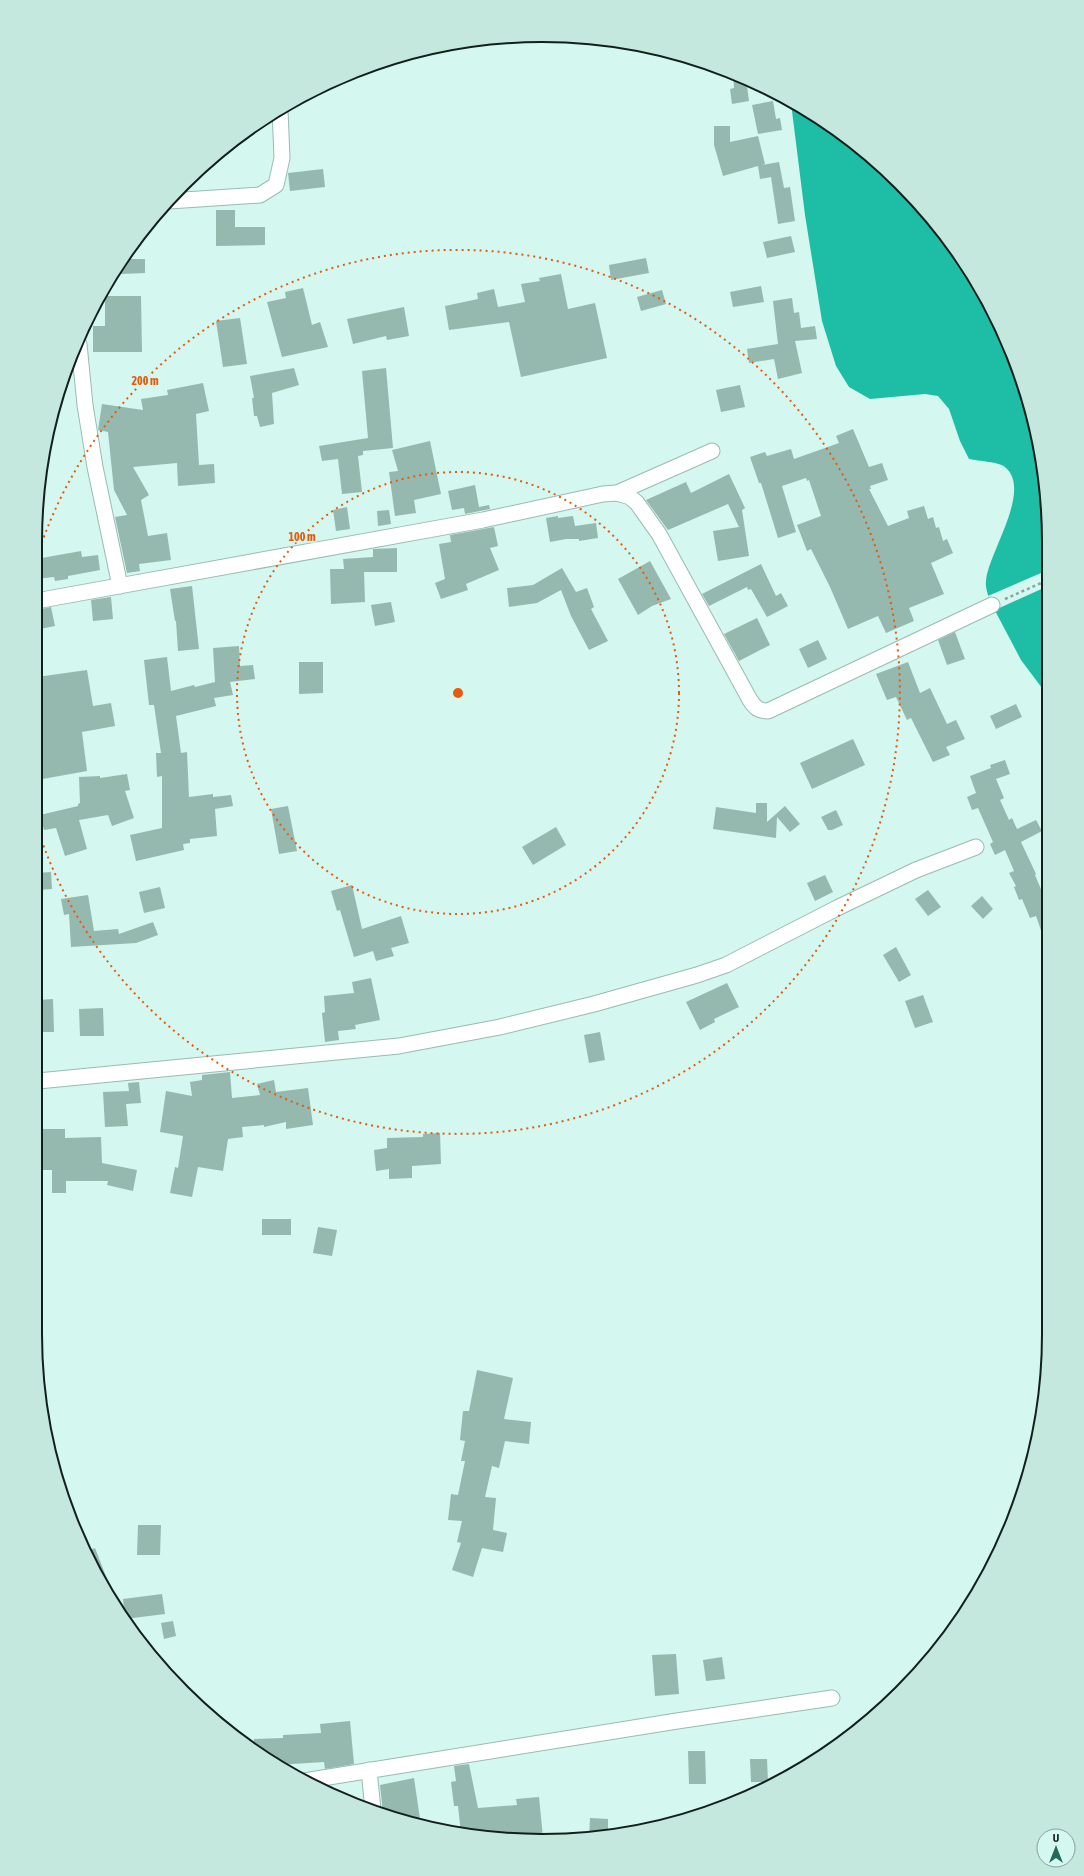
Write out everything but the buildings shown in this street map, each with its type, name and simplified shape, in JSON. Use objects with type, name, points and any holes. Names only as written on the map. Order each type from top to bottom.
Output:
[{"type":"street","points":[[177,201],[260,195],[276,185],[282,158],[280,116]]},
{"type":"street","points":[[80,351],[95,467],[120,586]]},
{"type":"street","points":[[42,600],[483,520],[603,494],[617,493],[712,451]]},
{"type":"street","points":[[617,493],[630,497],[637,503],[659,534],[750,700],[755,707],[761,711],[768,711],[992,605]]},
{"type":"street","points":[[42,1081],[399,1046],[500,1027],[594,1004],[697,975],[726,965],[896,880],[976,847]]},
{"type":"street","points":[[315,1779],[677,1721],[832,1698]]},
{"type":"street","points":[[369,1770],[372,1804]]},
{"type":"path","points":[[992,605],[1042,583]]},
{"type":"shaded area","points":[[792,109],[820,126],[846,145],[896,188],[918,212],[958,264],[990,321],[1004,351],[1025,413],[1038,477],[1042,542],[1042,688],[1021,660],[992,605],[986,587],[989,569],[1012,506],[1014,491],[1012,477],[1002,465],[969,459],[960,441],[949,409],[938,396],[925,394],[870,399],[849,387],[836,366],[822,321],[805,215]]},
{"type":"pier","points":[[1042,573],[1042,589],[995,610],[988,596]]}]
